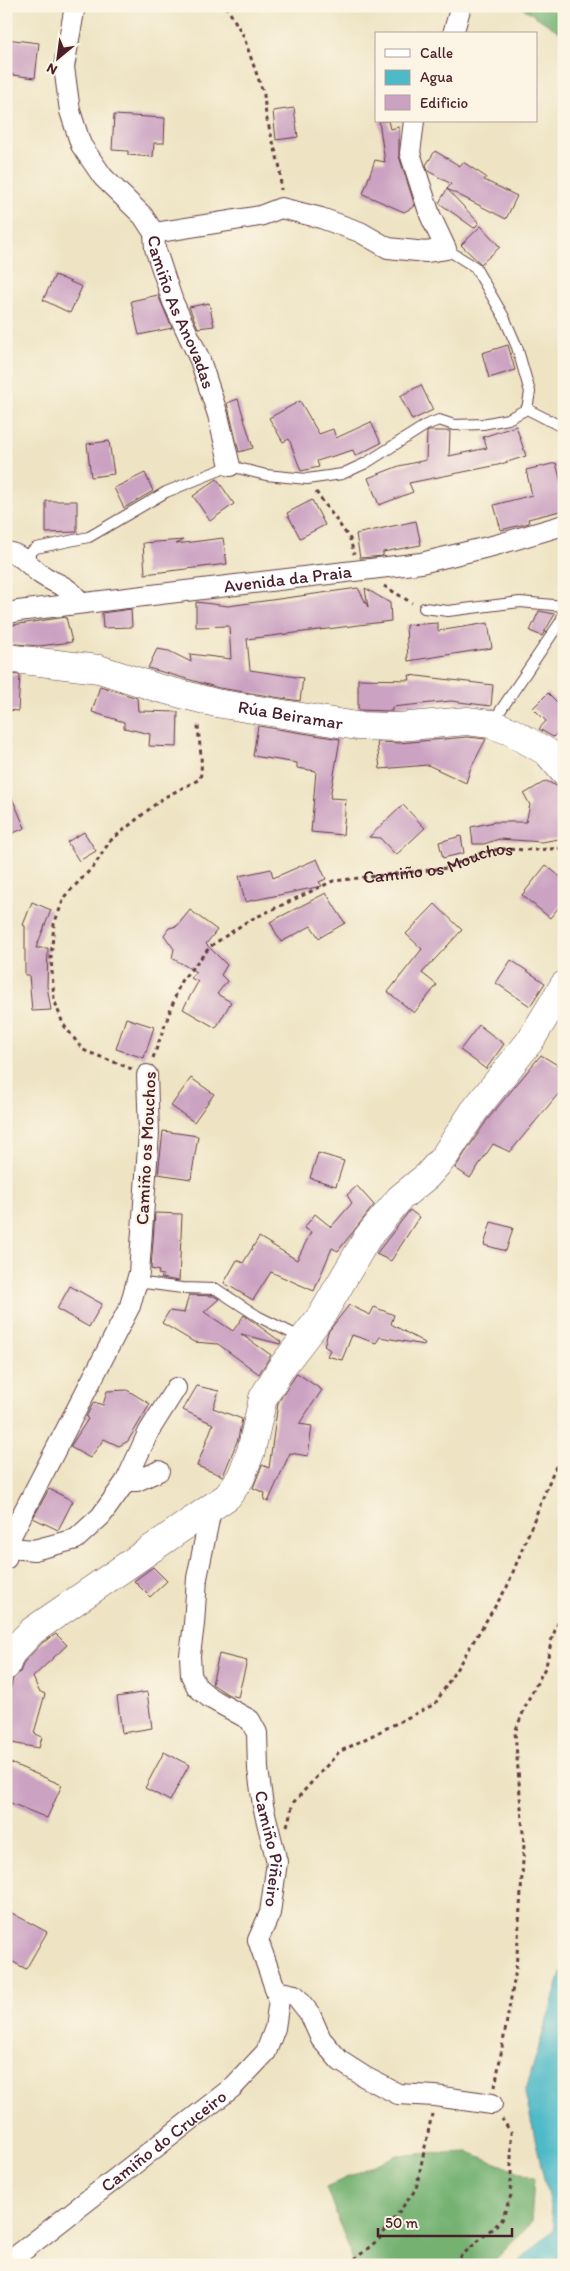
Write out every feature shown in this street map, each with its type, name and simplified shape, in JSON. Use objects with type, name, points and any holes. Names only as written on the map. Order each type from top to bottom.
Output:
[{"type":"street","name":"Camiño As Anovadas","points":[[75,6],[64,67],[70,111],[81,145],[103,177],[143,216],[154,233],[156,248],[173,302],[200,360],[218,414],[230,466]]},
{"type":"street","points":[[454,32],[461,6]]},
{"type":"street","points":[[154,233],[260,216],[282,208],[321,218],[360,232],[388,248],[426,252],[446,249],[430,215],[410,153],[414,122]]},
{"type":"street","name":"Avenida da Praia","points":[[6,614],[81,603],[421,563],[496,545],[564,525]]},
{"type":"street","points":[[14,555],[70,590],[81,603]]},
{"type":"street","name":"Rúa Beiramar","points":[[6,658],[99,669],[199,699],[357,726],[398,727],[467,721],[491,724],[510,731],[547,752],[564,772]]},
{"type":"street","points":[[6,1666],[11,1652],[32,1631],[212,1505],[228,1496],[241,1477],[251,1451],[263,1398],[281,1368],[305,1340],[367,1238],[400,1198],[427,1176],[444,1157],[474,1111],[530,1041],[564,984]]},
{"type":"street","name":"Camiño os Mouchos","points":[[8,1540],[130,1306],[137,1282],[149,1133],[147,1075]]},
{"type":"street","points":[[8,1540],[34,1550],[76,1540],[101,1516],[126,1481],[149,1431],[176,1388]]},
{"type":"street","points":[[126,1481],[137,1481],[159,1470]]},
{"type":"street","name":"Camiño Piñeiro","points":[[212,1505],[197,1578],[190,1655],[191,1675],[197,1687],[210,1698],[250,1720],[257,1734],[258,1770],[263,1806],[277,1862],[270,1913],[258,1940],[276,1991]]},
{"type":"street","points":[[276,1991],[295,1996],[310,2014],[321,2039],[340,2060],[365,2077],[398,2094],[435,2096],[492,2104]]},
{"type":"street","name":"Camiño do Cruceiro","points":[[6,2264],[233,2087],[266,2052],[275,2028],[279,2000],[276,1991]]},
{"type":"lane","points":[[446,249],[474,267],[504,317],[517,347],[530,392],[527,409]]},
{"type":"lane","points":[[527,409],[564,428]]},
{"type":"lane","points":[[14,555],[36,548],[89,537],[166,492],[230,466],[266,475],[307,479],[342,474],[366,463],[426,425],[439,420],[454,425],[483,424],[508,419],[527,409]]},
{"type":"lane","points":[[424,608],[448,611],[520,602],[564,606]]},
{"type":"lane","points":[[491,724],[563,618]]},
{"type":"lane","points":[[137,1282],[182,1288],[216,1289],[259,1317],[305,1340]]},
{"type":"path","points":[[226,6],[243,35],[264,95],[266,116],[280,168],[282,208]]},
{"type":"path","points":[[307,479],[350,539],[359,570],[424,608]]},
{"type":"path","points":[[147,1075],[83,1050],[63,1024],[54,1000],[51,958],[54,924],[65,896],[94,866],[110,841],[162,798],[200,779],[202,770],[198,740],[199,699]]},
{"type":"path","name":"Camiño os Mouchos","points":[[147,1075],[162,1029],[181,982],[212,946],[246,922],[333,881],[447,868],[481,853],[500,849],[535,850],[564,848]]},
{"type":"path","points":[[286,1828],[293,1803],[339,1752],[435,1704],[507,1587],[554,1470],[564,1454]]},
{"type":"path","points":[[455,2265],[461,2256],[502,2220],[511,2195],[511,2132],[492,2104],[516,1970],[524,1845],[515,1732],[528,1700],[546,1666],[552,1638],[564,1608]]},
{"type":"path","points":[[348,2265],[379,2239],[416,2190],[435,2096]]},
{"type":"green space","points":[[520,6],[564,6],[564,35]]},
{"type":"green space","points":[[469,2152],[534,2178],[531,2223],[490,2265],[355,2265],[326,2187],[397,2155]]},
{"type":"water","points":[[564,1963],[564,2265],[516,2265],[555,2228],[525,2093]]},
{"type":"building","points":[[6,39],[39,43],[35,78],[6,74]]},
{"type":"building","points":[[294,108],[298,137],[276,140],[273,111]]},
{"type":"building","points":[[114,115],[165,118],[164,143],[154,143],[153,157],[128,155],[128,151],[112,150]]},
{"type":"building","points":[[379,122],[388,122],[390,129],[399,127],[399,156],[415,206],[404,212],[363,194],[375,160],[385,162]]},
{"type":"building","points":[[435,151],[460,166],[463,162],[486,177],[484,180],[517,196],[506,219],[447,189],[451,184],[428,171],[426,165]]},
{"type":"building","points":[[447,189],[479,223],[474,228],[439,203]]},
{"type":"building","points":[[481,226],[500,247],[481,264],[461,245]]},
{"type":"building","points":[[55,275],[82,287],[70,313],[43,300]]},
{"type":"building","points":[[158,295],[172,328],[139,335],[131,301]]},
{"type":"building","points":[[209,303],[214,326],[198,328],[189,307]]},
{"type":"building","points":[[508,345],[515,370],[489,378],[482,353]]},
{"type":"building","points":[[421,385],[433,410],[412,420],[400,396]]},
{"type":"building","points":[[238,399],[253,448],[239,452],[227,403]]},
{"type":"building","points":[[300,401],[319,434],[333,429],[336,438],[371,422],[381,443],[355,456],[353,450],[317,461],[319,467],[301,471],[289,439],[283,442],[269,418]]},
{"type":"building","points":[[516,426],[526,456],[498,465],[409,483],[413,492],[379,505],[368,478],[399,466],[426,460],[427,432],[450,431],[449,456],[487,448],[483,437]]},
{"type":"building","points":[[109,441],[114,474],[91,477],[87,444]]},
{"type":"building","points":[[556,463],[564,494],[564,510],[528,519],[529,523],[501,530],[494,505],[532,495],[526,470]]},
{"type":"building","points":[[145,473],[153,491],[124,508],[114,488]]},
{"type":"building","points":[[217,479],[234,504],[210,521],[193,496]]},
{"type":"building","points":[[312,500],[325,525],[300,538],[287,513]]},
{"type":"building","points":[[46,501],[77,501],[77,532],[46,533]]},
{"type":"building","points":[[416,521],[421,545],[383,552],[383,556],[360,558],[356,534]]},
{"type":"building","points":[[223,538],[227,564],[145,574],[143,543],[183,540],[176,544]]},
{"type":"building","points":[[358,588],[368,607],[365,588],[390,603],[391,621],[247,639],[250,670],[303,678],[300,701],[219,688],[148,668],[157,649],[169,651],[191,662],[190,654],[231,659],[229,626],[196,627],[196,602],[228,606]]},
{"type":"building","points":[[131,609],[132,627],[103,628],[102,613]]},
{"type":"building","points":[[539,611],[555,614],[542,636],[530,631]]},
{"type":"building","points":[[66,617],[72,642],[39,646],[6,643],[6,626]]},
{"type":"building","points":[[438,623],[438,631],[488,623],[492,648],[408,661],[406,625]]},
{"type":"building","points":[[6,674],[20,675],[18,711],[6,710]]},
{"type":"building","points":[[409,675],[493,685],[491,706],[451,701],[392,707],[392,711],[358,710],[358,679],[410,680]]},
{"type":"building","points":[[100,686],[137,698],[138,711],[178,712],[177,747],[149,746],[150,734],[124,728],[124,722],[92,712]]},
{"type":"building","points":[[548,693],[564,709],[564,726],[553,737],[539,729],[546,721],[533,708]]},
{"type":"building","points":[[258,726],[340,739],[330,798],[346,799],[343,835],[311,832],[316,771],[297,768],[297,763],[253,756]]},
{"type":"building","points":[[467,737],[486,739],[470,770],[466,783],[428,765],[380,769],[377,742],[399,743]]},
{"type":"building","points":[[546,781],[559,787],[564,806],[564,838],[542,842],[499,839],[484,844],[473,844],[471,827],[494,822],[526,822],[530,805],[524,794]]},
{"type":"building","points":[[6,784],[25,828],[6,836]]},
{"type":"building","points":[[403,805],[425,828],[396,855],[380,838],[369,837]]},
{"type":"building","points":[[84,832],[96,851],[79,861],[67,842]]},
{"type":"building","points":[[461,836],[464,853],[443,858],[439,842]]},
{"type":"building","points":[[317,859],[326,879],[319,882],[322,886],[245,902],[239,876],[271,869],[273,878]]},
{"type":"building","points":[[546,865],[564,880],[564,901],[550,918],[522,895]]},
{"type":"building","points":[[326,893],[345,923],[319,938],[311,926],[281,942],[270,922]]},
{"type":"building","points":[[32,902],[51,910],[36,948],[48,948],[47,986],[51,1010],[32,1011],[29,975],[25,975],[25,926],[23,925]]},
{"type":"building","points":[[435,904],[462,930],[422,973],[437,985],[414,1013],[388,992],[422,949],[406,934]]},
{"type":"building","points":[[190,910],[217,930],[206,944],[227,965],[221,975],[227,981],[217,994],[231,1002],[216,1028],[183,1009],[198,982],[191,978],[196,972],[172,958],[174,949],[164,935],[169,928],[177,926]]},
{"type":"building","points":[[511,960],[545,983],[530,1006],[496,983]]},
{"type":"building","points":[[126,1018],[154,1027],[144,1058],[116,1049]]},
{"type":"building","points":[[479,1025],[504,1044],[486,1069],[460,1050]]},
{"type":"building","points":[[541,1055],[564,1069],[564,1084],[559,1093],[510,1152],[493,1144],[470,1178],[455,1168],[487,1120]]},
{"type":"building","points":[[191,1078],[214,1094],[194,1122],[171,1106]]},
{"type":"building","points":[[163,1131],[198,1136],[191,1179],[158,1174]]},
{"type":"building","points":[[318,1153],[344,1161],[336,1186],[310,1178]]},
{"type":"building","points":[[357,1186],[374,1205],[338,1251],[332,1248],[314,1291],[271,1272],[253,1300],[224,1283],[237,1260],[243,1263],[259,1237],[297,1260],[311,1232],[304,1228],[315,1214],[331,1227],[352,1203],[347,1195]]},
{"type":"building","points":[[410,1210],[419,1217],[391,1261],[376,1254]]},
{"type":"building","points":[[155,1213],[182,1214],[179,1281],[161,1278],[163,1275],[158,1274],[159,1271],[151,1269]]},
{"type":"building","points":[[491,1222],[513,1228],[506,1251],[484,1245]]},
{"type":"building","points":[[70,1286],[102,1304],[89,1327],[57,1309]]},
{"type":"building","points":[[189,1295],[214,1296],[219,1299],[204,1312],[233,1331],[244,1315],[281,1342],[280,1344],[241,1334],[271,1355],[259,1374],[218,1344],[194,1342],[162,1323],[169,1311],[184,1313]]},
{"type":"building","points":[[349,1305],[370,1315],[374,1307],[394,1315],[391,1324],[425,1343],[424,1345],[380,1337],[376,1343],[352,1335],[342,1360],[327,1356],[330,1350],[324,1346],[328,1332]]},
{"type":"building","points":[[297,1373],[322,1390],[299,1424],[312,1426],[308,1456],[290,1453],[268,1502],[264,1500],[265,1493],[253,1488],[262,1465],[269,1468],[278,1403]]},
{"type":"building","points":[[197,1386],[219,1391],[213,1408],[242,1419],[238,1439],[223,1476],[197,1466],[213,1424],[183,1410]]},
{"type":"building","points":[[127,1390],[150,1404],[128,1441],[119,1446],[104,1439],[90,1458],[70,1447],[88,1419],[86,1417],[94,1402],[103,1405],[107,1391]]},
{"type":"building","points":[[49,1489],[73,1501],[58,1530],[33,1518]]},
{"type":"building","points":[[153,1567],[167,1581],[150,1597],[134,1581]]},
{"type":"building","points":[[56,1634],[67,1645],[33,1677],[39,1691],[45,1694],[34,1733],[42,1737],[39,1748],[6,1742],[6,1703],[13,1679],[20,1672],[24,1662],[42,1643]]},
{"type":"building","points":[[219,1654],[247,1661],[238,1697],[229,1695],[212,1684]]},
{"type":"building","points":[[147,1692],[152,1728],[122,1733],[117,1697]]},
{"type":"building","points":[[164,1752],[189,1765],[170,1801],[145,1788]]},
{"type":"building","points":[[6,1761],[62,1785],[47,1818],[6,1801]]},
{"type":"building","points":[[6,1910],[47,1932],[26,1969],[6,1958]]}]
